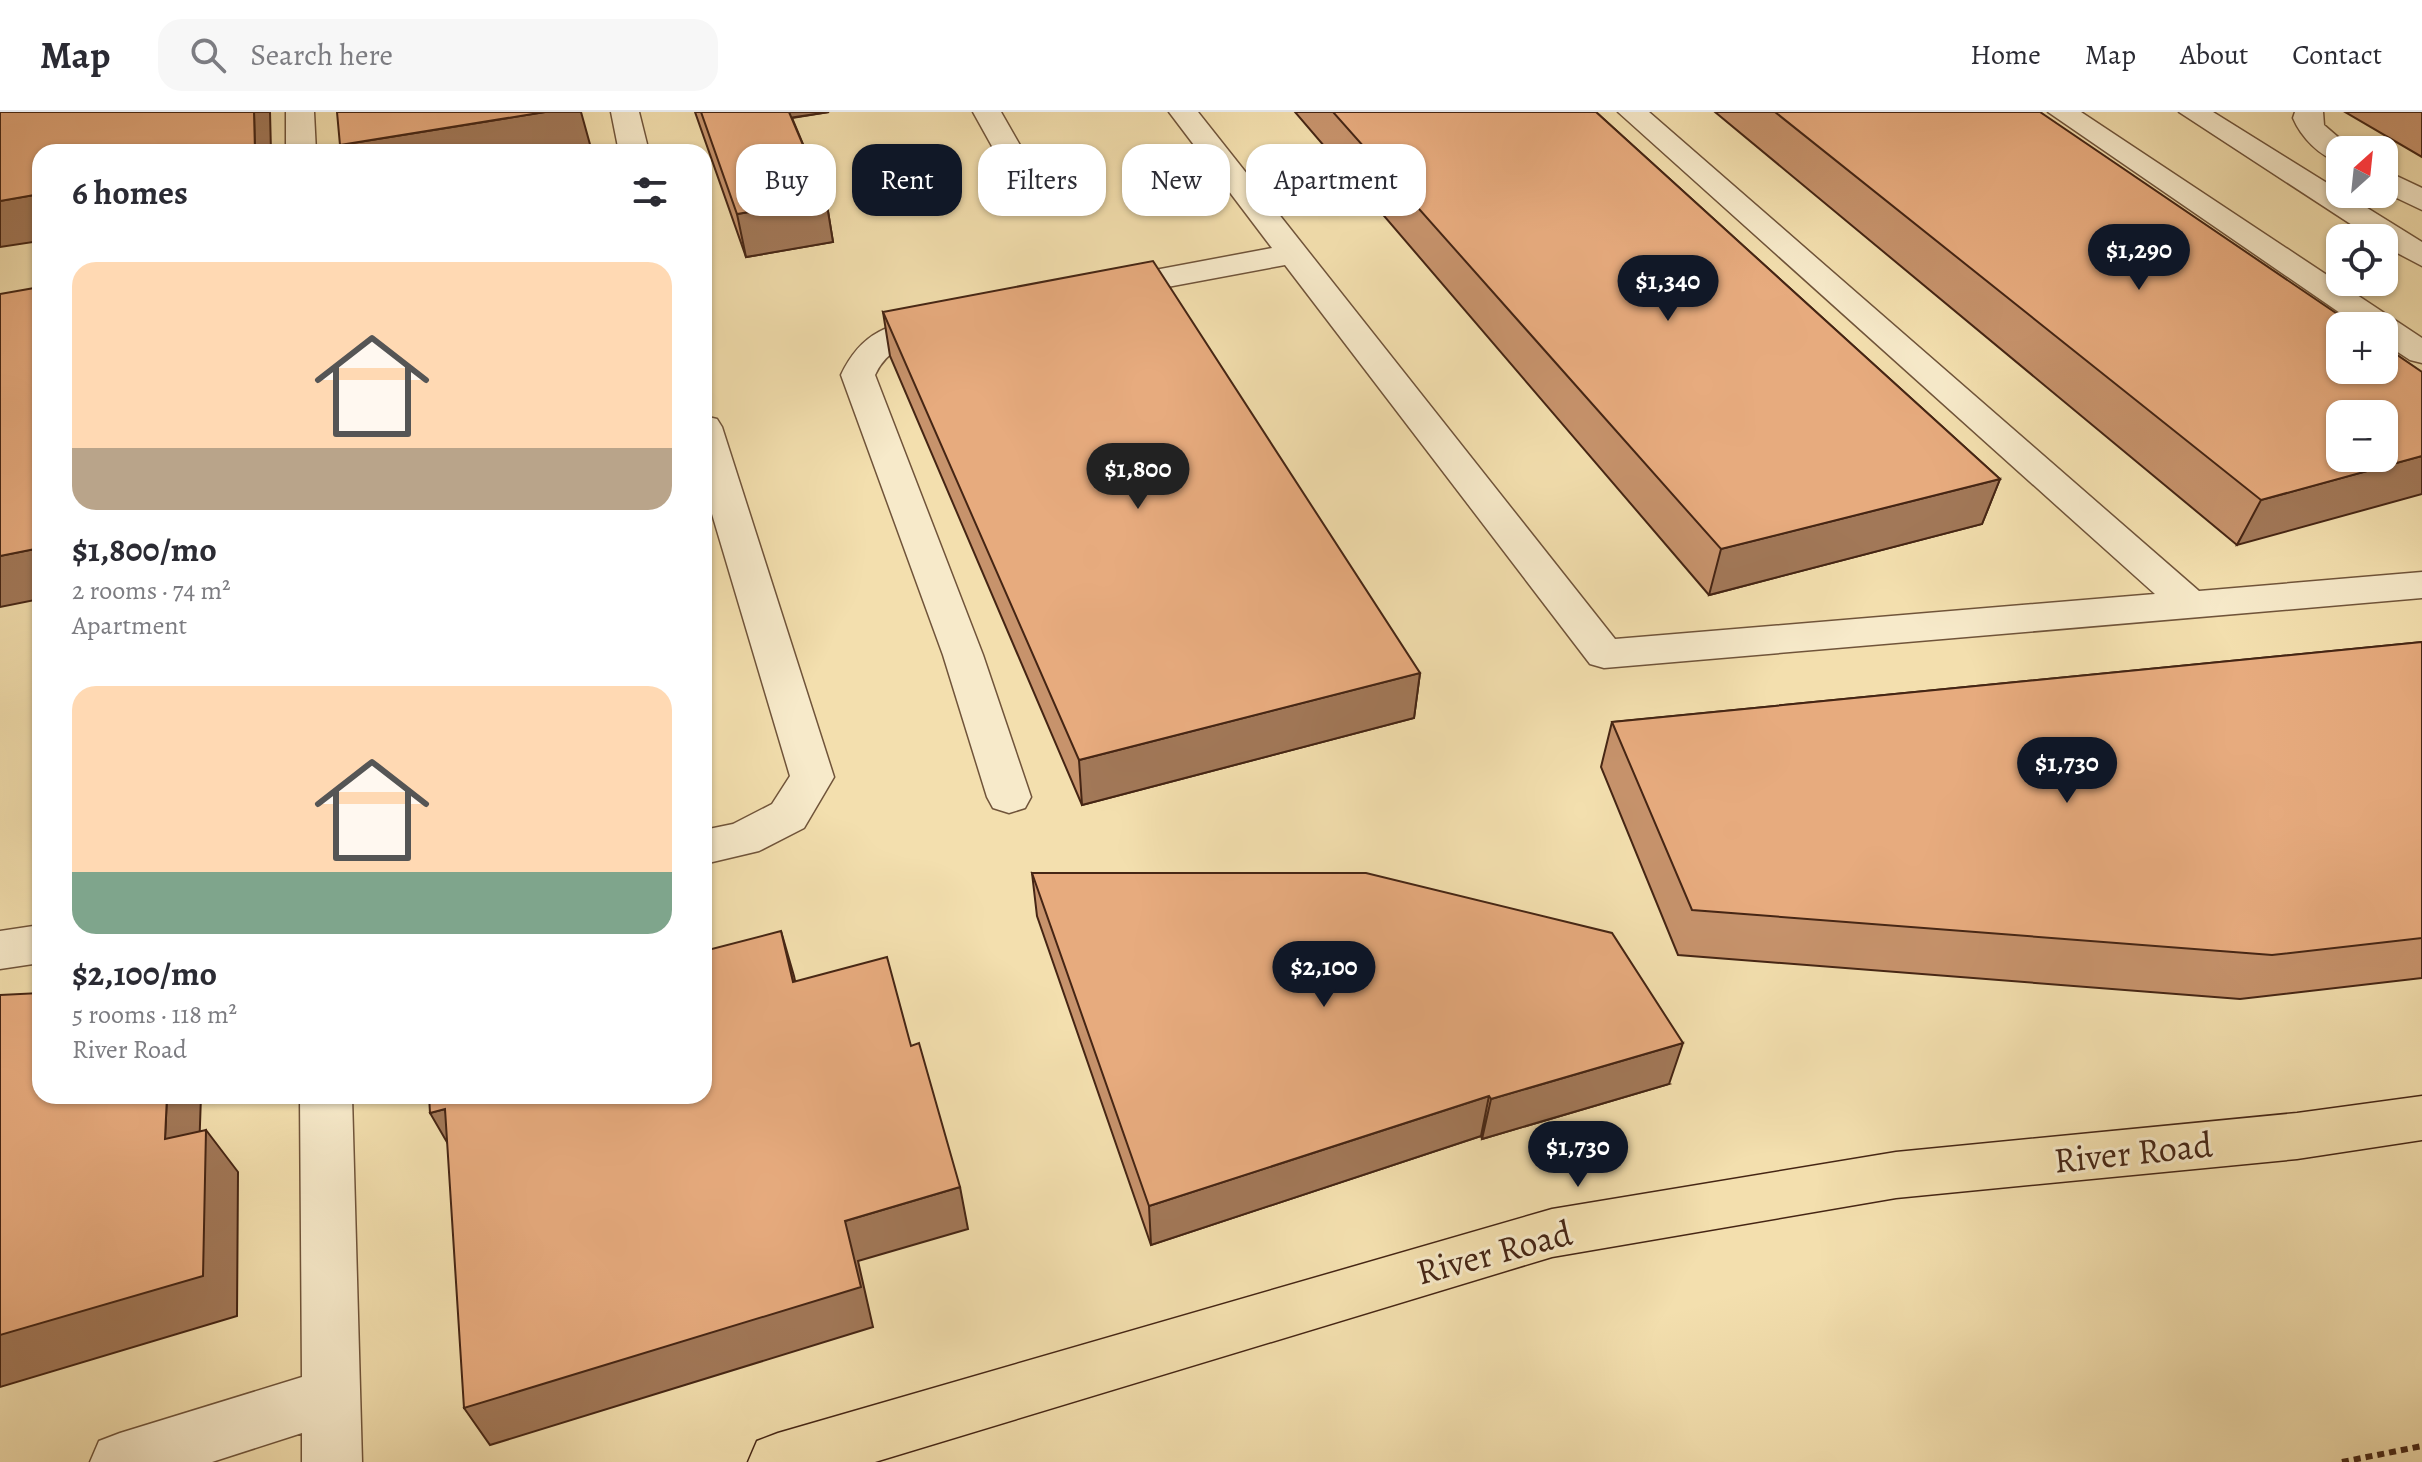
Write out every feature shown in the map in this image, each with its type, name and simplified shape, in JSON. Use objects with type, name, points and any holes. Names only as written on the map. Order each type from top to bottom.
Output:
[{"type":"main road","name":"River Road","points":[[778,1462],[1552,1233],[1896,1175],[2297,1136],[2422,1118]]},
{"type":"lane","points":[[300,112],[301,144]]},
{"type":"lane","points":[[625,112],[632,144]]},
{"type":"lane","points":[[987,112],[1005,144]]},
{"type":"lane","points":[[1183,112],[1604,654],[2422,585]]},
{"type":"lane","points":[[1632,112],[2191,605]]},
{"type":"lane","points":[[2062,112],[2361,312]]},
{"type":"lane","points":[[2193,112],[2422,256]]},
{"type":"lane","points":[[2309,112],[2307,118],[2312,129],[2326,141]]},
{"type":"lane","points":[[2398,187],[2422,201]]},
{"type":"lane","points":[[1067,297],[1294,254]]},
{"type":"lane","points":[[976,318],[885,338],[866,355],[858,375],[963,655],[1009,797]]},
{"type":"lane","points":[[2398,337],[2422,353]]},
{"type":"lane","points":[[712,453],[812,777],[788,816],[743,839],[712,845]]},
{"type":"lane","points":[[0,950],[32,945]]},
{"type":"lane","points":[[326,1104],[332,1462]]},
{"type":"lane","points":[[120,1462],[331,1396]]},
{"type":"path","points":[[2342,1462],[2422,1446]]},
{"type":"building","points":[[0,112],[254,112],[255,144],[32,144],[32,195],[0,201]]},
{"type":"building","points":[[337,112],[545,112],[346,144],[340,144]]},
{"type":"building","points":[[701,112],[789,112],[803,144],[736,144],[736,211]]},
{"type":"building","points":[[1333,112],[1596,112],[2000,479],[1721,549],[1425,216],[1426,144],[1361,144]]},
{"type":"building","points":[[1775,112],[2040,112],[2334,312],[2326,312],[2326,384],[2398,384],[2398,356],[2422,372],[2422,456],[2398,463],[2398,400],[2326,400],[2326,472],[2363,472],[2261,500]]},
{"type":"building","points":[[1153,261],[1420,673],[1079,760],[883,312]]},
{"type":"building","points":[[32,288],[32,550],[0,556],[0,294]]},
{"type":"building","points":[[2422,642],[2422,938],[2272,955],[1692,910],[1612,722]]},
{"type":"building","points":[[1032,873],[1366,873],[1612,933],[1683,1043],[1491,1099],[1489,1096],[1149,1206]]},
{"type":"building","points":[[781,931],[793,982],[887,957],[911,1046],[919,1043],[960,1187],[845,1221],[861,1287],[464,1408],[445,1109],[430,1113],[429,1104],[712,1104],[712,949]]},
{"type":"building","points":[[32,993],[32,1104],[167,1104],[165,1139],[206,1130],[203,1276],[0,1335],[0,995]]}]
